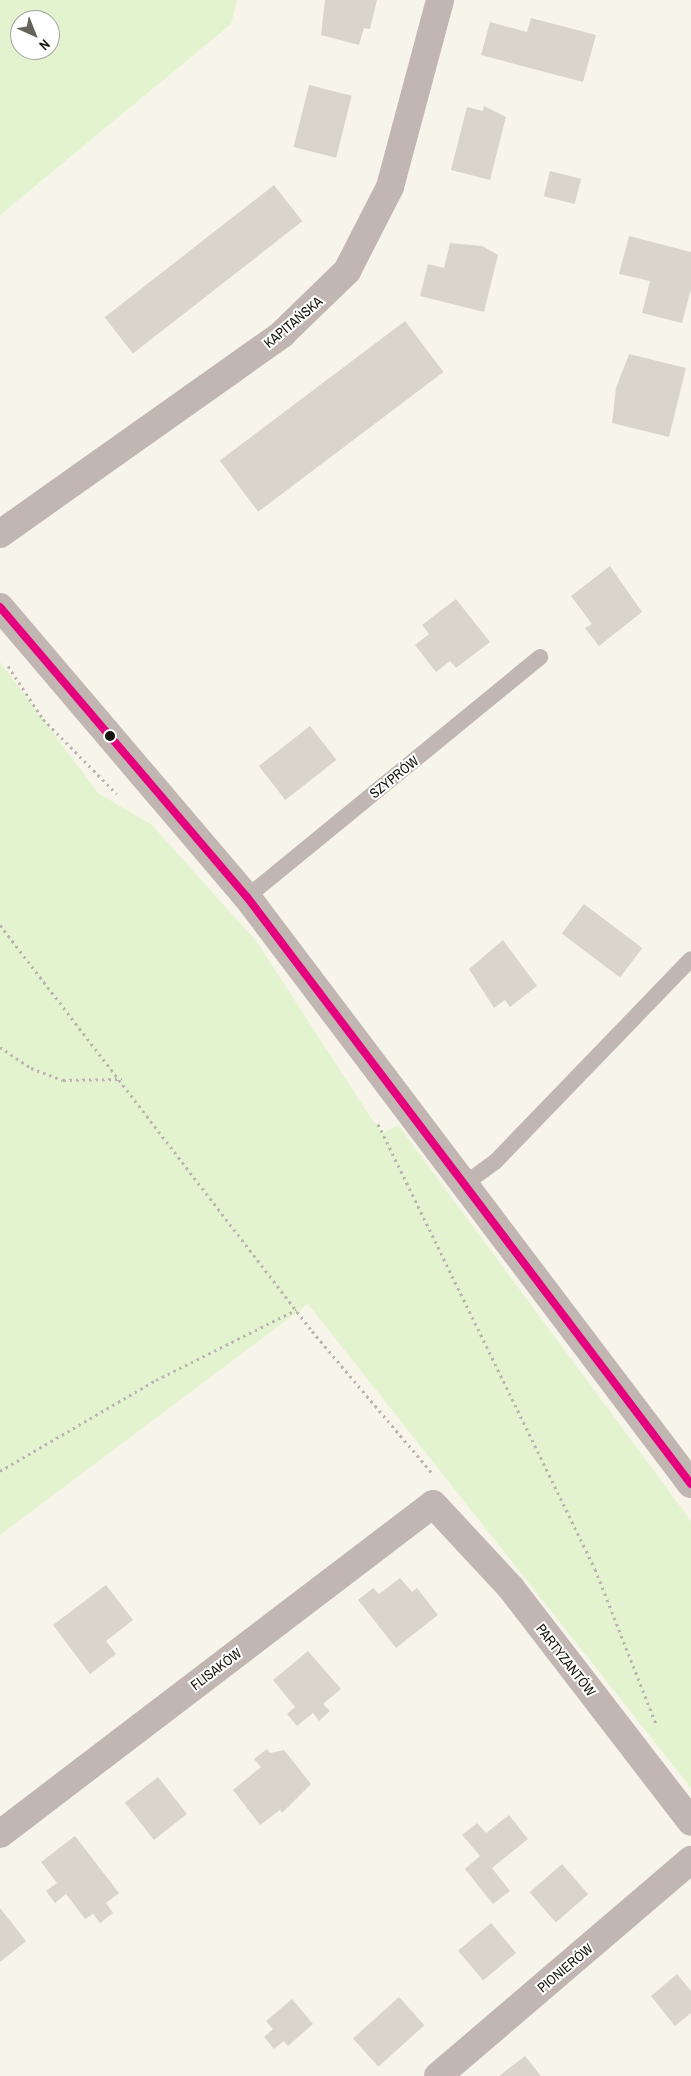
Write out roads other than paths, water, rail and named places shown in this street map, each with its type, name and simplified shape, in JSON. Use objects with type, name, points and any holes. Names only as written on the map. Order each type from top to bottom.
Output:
[{"type":"street","name":"KAPITAŃSKA","points":[[0,534],[282,334],[347,271],[390,186],[440,0]]},
{"type":"street","points":[[0,607],[247,896],[388,1084],[466,1183],[691,1484]]},
{"type":"street","name":"PARTYZANTÓW","points":[[436,1493],[691,1822]]},
{"type":"street","name":"FLISAKÓW","points":[[0,1834],[436,1493]]},
{"type":"street","name":"PIONIERÓW","points":[[438,2076],[691,1860]]},
{"type":"lane","name":"SZYPRÓW","points":[[247,896],[540,656]]},
{"type":"lane","points":[[466,1183],[495,1162],[691,959]]}]
